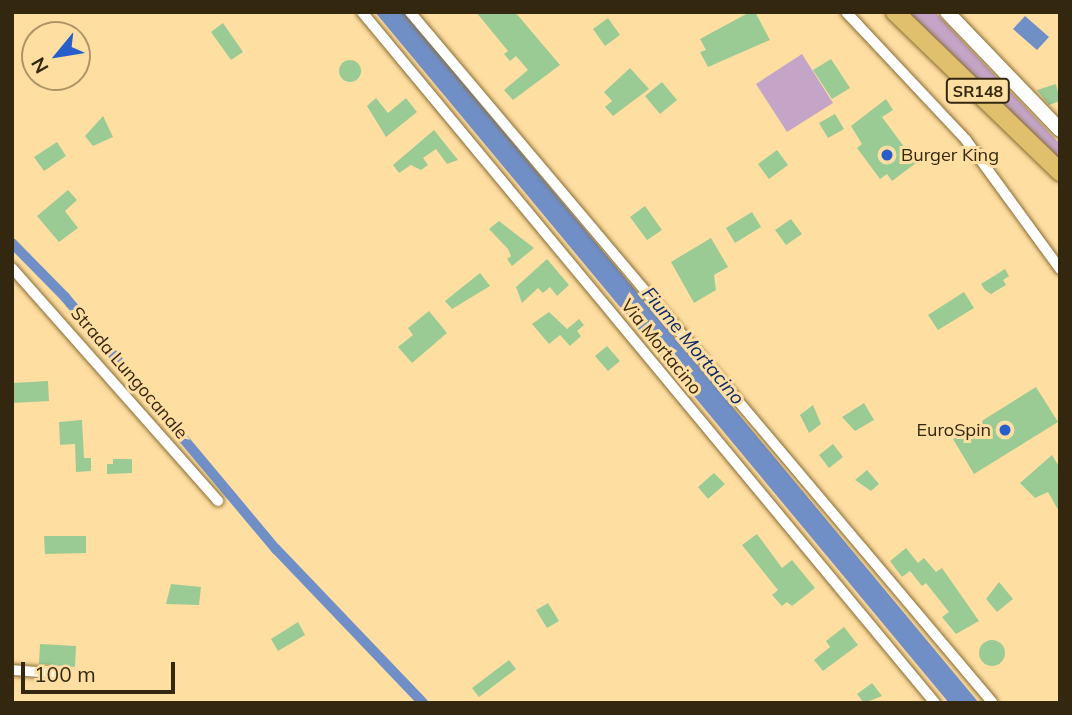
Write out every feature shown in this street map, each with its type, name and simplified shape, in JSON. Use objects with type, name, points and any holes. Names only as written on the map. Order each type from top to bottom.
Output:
[{"type":"main road","name":"SR148","points":[[895,12],[1060,172]]},
{"type":"street","name":"Via Mortacino","points":[[362,12],[935,703]]},
{"type":"street","points":[[410,12],[992,702]]},
{"type":"street","points":[[846,12],[966,140],[1060,269]]},
{"type":"street","points":[[947,12],[1060,130]]},
{"type":"street","name":"Strada Lungocanale","points":[[12,268],[218,501]]},
{"type":"street","points":[[12,670],[52,673]]},
{"type":"shaded area","points":[[903,12],[935,12],[1060,144],[1060,163]]},
{"type":"shaded area","points":[[802,54],[833,103],[787,132],[756,84]]},
{"type":"water","points":[[375,12],[404,12],[979,703],[949,703]]},
{"type":"water","points":[[1025,16],[1049,37],[1037,50],[1013,29]]},
{"type":"building","points":[[476,12],[515,12],[560,65],[513,100],[504,90],[528,70],[516,56],[510,61],[504,54],[508,51]]},
{"type":"building","points":[[750,12],[755,12],[770,40],[708,67],[700,52],[706,50],[700,39]]},
{"type":"building","points":[[608,18],[620,35],[605,46],[593,29]]},
{"type":"building","points":[[223,23],[243,52],[231,60],[211,32]]},
{"type":"building","points":[[831,59],[850,88],[832,99],[813,70]]},
{"type":"building","points":[[350,60],[358,63],[361,71],[358,79],[350,82],[342,79],[339,71],[342,63]]},
{"type":"building","points":[[630,68],[649,89],[613,116],[605,107],[612,101],[604,92]]},
{"type":"building","points":[[662,82],[677,100],[660,114],[645,96]]},
{"type":"building","points":[[1056,84],[1060,101],[1049,105],[1037,90]]},
{"type":"building","points":[[376,98],[388,113],[406,98],[417,112],[386,137],[367,106]]},
{"type":"building","name":"Burger King","points":[[886,99],[893,110],[882,117],[916,163],[892,181],[887,174],[880,179],[857,148],[862,144],[851,126]]},
{"type":"building","points":[[835,114],[844,129],[828,138],[819,123]]},
{"type":"building","points":[[103,116],[113,137],[93,146],[85,136]]},
{"type":"building","points":[[434,130],[458,160],[447,164],[436,149],[423,158],[428,165],[421,170],[411,165],[399,173],[393,165]]},
{"type":"building","points":[[57,142],[66,156],[44,171],[34,157]]},
{"type":"building","points":[[777,150],[788,165],[769,179],[758,164]]},
{"type":"building","points":[[68,190],[77,200],[65,211],[78,228],[59,242],[37,216]]},
{"type":"building","points":[[645,206],[662,230],[647,240],[630,217]]},
{"type":"building","points":[[752,212],[761,227],[735,243],[726,228]]},
{"type":"building","points":[[791,219],[802,234],[786,245],[775,230]]},
{"type":"building","points":[[499,221],[534,248],[512,266],[507,259],[511,256],[508,249],[489,229]]},
{"type":"building","points":[[711,238],[728,267],[714,275],[716,290],[694,303],[671,262]]},
{"type":"building","points":[[547,259],[569,285],[557,296],[550,287],[543,293],[538,288],[522,303],[516,287]]},
{"type":"building","points":[[1005,269],[1009,276],[1003,280],[1006,285],[991,294],[985,290],[981,284]]},
{"type":"building","points":[[480,273],[490,286],[452,309],[445,301]]},
{"type":"building","points":[[964,292],[974,308],[938,330],[928,315]]},
{"type":"building","points":[[429,311],[447,333],[412,363],[398,347],[413,335],[408,328]]},
{"type":"building","points":[[549,312],[567,329],[579,319],[584,325],[577,331],[581,336],[570,346],[560,335],[549,344],[532,324]]},
{"type":"building","points":[[607,346],[620,361],[608,371],[595,356]]},
{"type":"building","points":[[48,381],[49,401],[12,403],[12,383]]},
{"type":"building","name":"EuroSpin","points":[[1036,387],[1058,422],[974,474],[953,439]]},
{"type":"building","points":[[864,403],[874,420],[855,431],[842,417]]},
{"type":"building","points":[[813,405],[821,424],[809,433],[800,415]]},
{"type":"building","points":[[82,420],[84,458],[91,458],[91,471],[76,472],[75,444],[60,445],[59,422]]},
{"type":"building","points":[[833,444],[843,457],[829,468],[819,455]]},
{"type":"building","points":[[1052,455],[1060,468],[1060,513],[1048,492],[1035,498],[1020,483]]},
{"type":"building","points":[[113,459],[132,459],[132,473],[107,474],[107,464],[113,464]]},
{"type":"building","points":[[867,470],[879,484],[871,491],[855,480]]},
{"type":"building","points":[[714,473],[725,484],[708,499],[698,487]]},
{"type":"building","points":[[757,534],[782,568],[792,560],[815,588],[792,606],[787,602],[782,606],[772,595],[778,590],[742,545]]},
{"type":"building","points":[[44,536],[86,536],[86,553],[45,554]]},
{"type":"building","points":[[906,548],[918,563],[924,558],[936,572],[942,568],[979,621],[956,634],[942,617],[949,612],[926,583],[922,586],[910,571],[902,577],[890,561]]},
{"type":"building","points":[[999,582],[1013,599],[997,612],[986,599]]},
{"type":"building","points":[[171,584],[201,587],[199,605],[166,604]]},
{"type":"building","points":[[548,603],[559,621],[547,628],[536,610]]},
{"type":"building","points":[[298,622],[305,635],[278,651],[271,639]]},
{"type":"building","points":[[844,627],[858,645],[823,671],[814,660],[830,647],[826,641]]},
{"type":"building","points":[[992,640],[1002,643],[1005,653],[1002,663],[992,666],[982,663],[979,653],[982,643]]},
{"type":"building","points":[[40,644],[76,646],[75,667],[39,664]]},
{"type":"building","points":[[509,660],[516,669],[479,697],[472,688]]},
{"type":"building","points":[[872,683],[882,696],[864,703],[857,694]]},
{"type":"waterway","points":[[12,243],[65,297],[276,549],[423,703]]},
{"type":"place","name":"Burger King","points":[[887,155]]},
{"type":"place","name":"EuroSpin","points":[[1005,430]]},
{"type":"water label","name":"Fiume Mortacino","points":[[693,346]]}]
